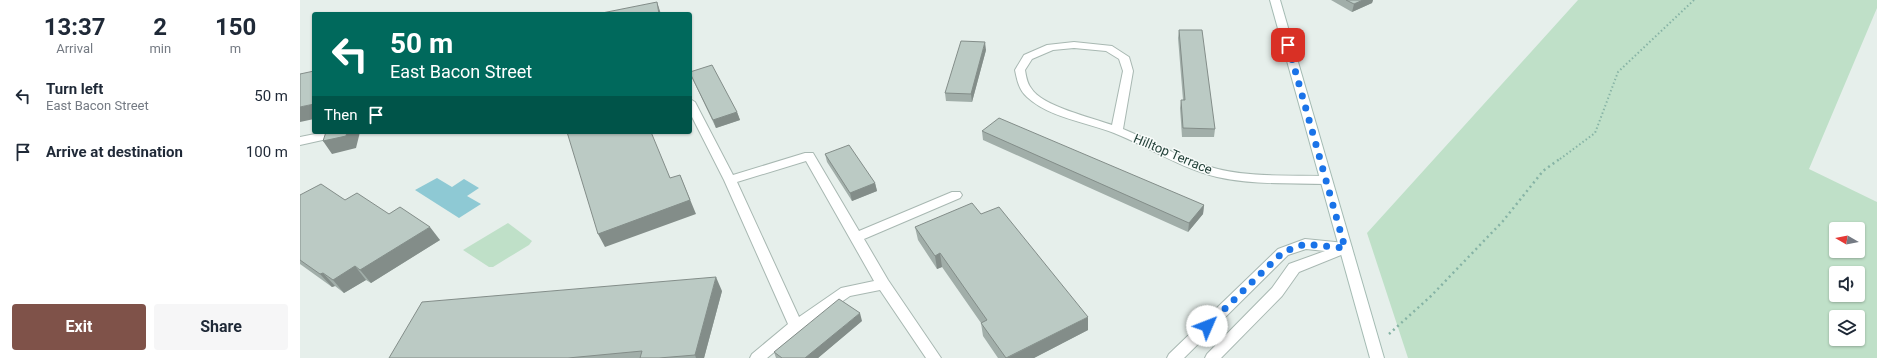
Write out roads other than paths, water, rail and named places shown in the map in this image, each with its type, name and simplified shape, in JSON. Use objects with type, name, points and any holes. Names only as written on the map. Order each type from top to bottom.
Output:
[{"type":"street","points":[[1275,0],[1376,353]]},
{"type":"street","name":"Hilltop Terrace","points":[[1117,130],[1128,71],[1124,57],[1108,48],[1074,45],[1051,47],[1028,57],[1020,70],[1024,88],[1039,101],[1073,115],[1117,130],[1189,163],[1216,173],[1249,178],[1326,180]]},
{"type":"street","points":[[692,106],[730,180],[796,326]]},
{"type":"street","points":[[300,141],[332,134]]},
{"type":"street","points":[[730,180],[809,156],[883,284],[934,358]]},
{"type":"street","points":[[856,237],[956,195]]},
{"type":"street","points":[[1174,358],[1283,252],[1305,244],[1345,248]]},
{"type":"street","points":[[1212,358],[1277,292],[1294,268],[1345,248]]},
{"type":"street","points":[[757,358],[796,326],[846,292],[883,284]]},
{"type":"water","points":[[437,178],[452,187],[464,179],[479,188],[467,196],[481,204],[459,218],[415,190]]}]
